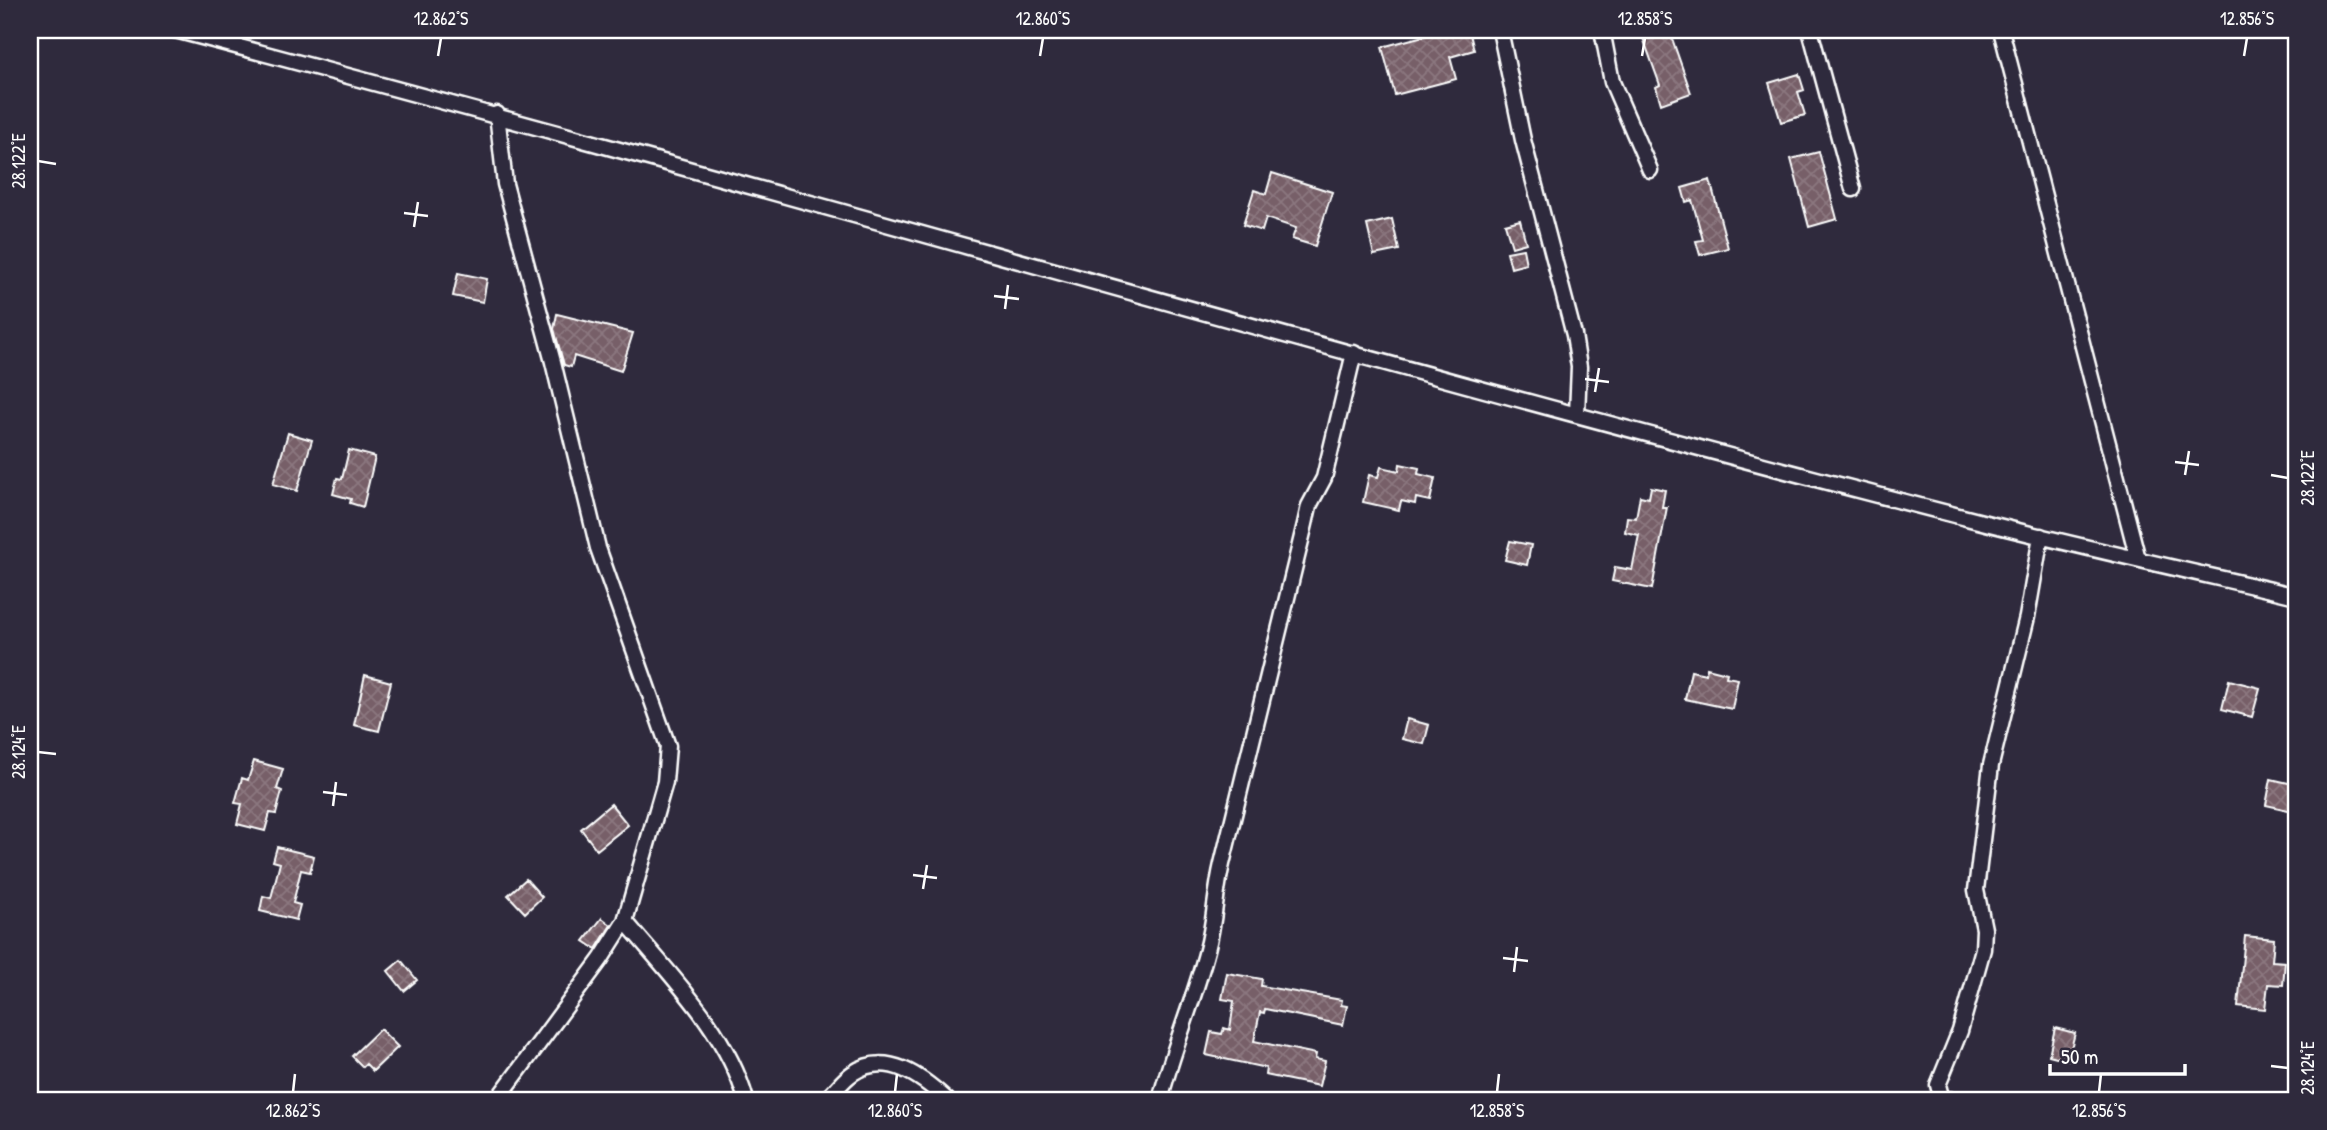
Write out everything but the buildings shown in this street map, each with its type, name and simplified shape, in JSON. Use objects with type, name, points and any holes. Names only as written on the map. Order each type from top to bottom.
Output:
[{"type":"street","points":[[175,30],[497,114],[1577,414],[2041,536],[2297,596]]},
{"type":"street","points":[[1500,30],[1523,140],[1574,335],[1579,367],[1577,414]]},
{"type":"street","points":[[1602,30],[1612,82],[1650,170]]},
{"type":"street","points":[[1810,30],[1853,189]]},
{"type":"street","points":[[2001,30],[2138,559]]},
{"type":"street","points":[[497,114],[505,184],[553,362],[598,548],[668,746],[665,782],[625,921],[601,959],[497,1100]]},
{"type":"street","points":[[1160,1100],[1206,954],[1214,921],[1214,897],[1304,524],[1309,506],[1324,478],[1354,353]]},
{"type":"street","points":[[1951,1100],[1941,1096],[1938,1085],[1960,1031],[1983,949],[1984,929],[1976,890],[1991,765],[2027,617],[2041,536]]},
{"type":"street","points":[[625,921],[706,1021],[728,1058],[746,1100]]},
{"type":"street","points":[[825,1100],[851,1074],[870,1064],[885,1063],[923,1078],[947,1100]]}]
